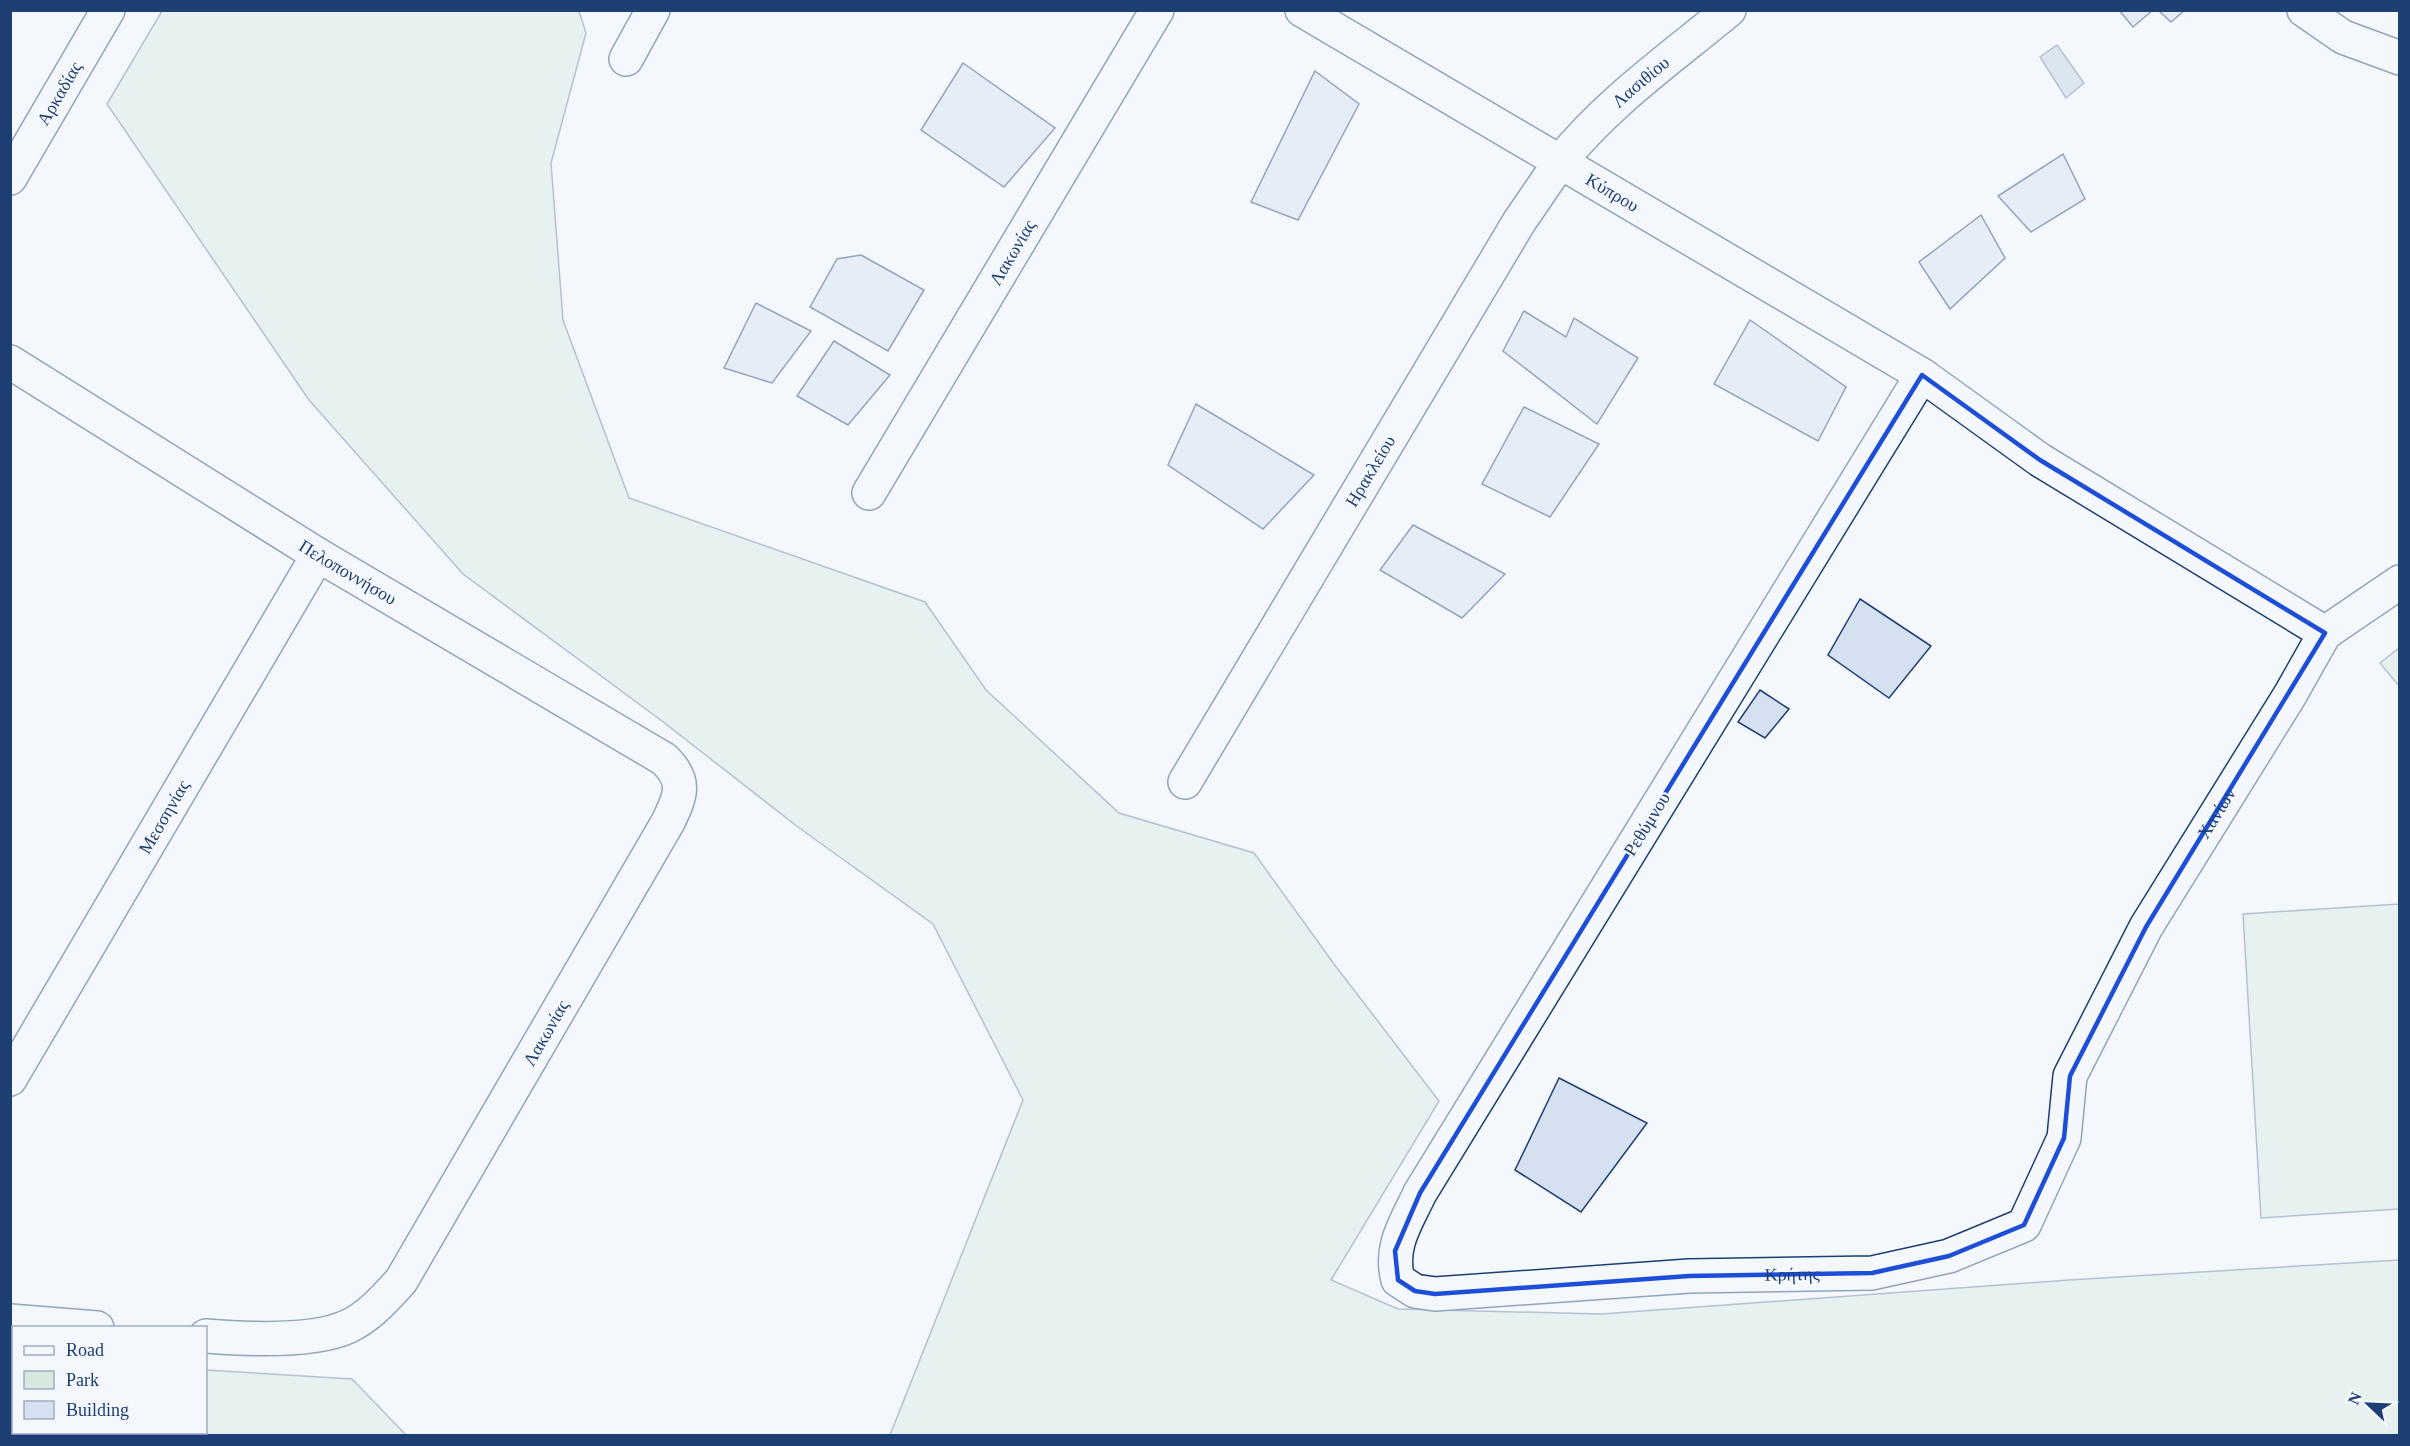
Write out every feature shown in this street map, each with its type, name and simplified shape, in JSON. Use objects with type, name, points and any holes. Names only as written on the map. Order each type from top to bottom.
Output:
[{"type":"street","name":"Αρκαδίας","points":[[10,178],[108,10]]},
{"type":"street","points":[[626,59],[653,10]]},
{"type":"street","name":"Λακωνίας","points":[[868,493],[1157,10]]},
{"type":"street","name":"Κύπρου","points":[[1302,10],[1922,375],[2040,460],[2325,633]]},
{"type":"street","name":"Λασιθίου","points":[[1560,162],[1607,111],[1729,10]]},
{"type":"street","points":[[2304,10],[2343,37],[2400,58]]},
{"type":"street","name":"Ηρακλείου","points":[[1185,782],[1519,222],[1560,162]]},
{"type":"street","name":"Πελοποννήσου","points":[[10,362],[318,555],[664,759],[674,768],[681,781]]},
{"type":"street","name":"Ρεθύμνου","points":[[1398,1280],[1395,1251],[1420,1193],[1922,375]]},
{"type":"street","name":"Μεσσηνίας","points":[[10,1080],[318,555]]},
{"type":"street","name":"Χανίων","points":[[2070,1077],[2146,927],[2290,696],[2325,633],[2400,582]]},
{"type":"street","name":"Λακωνίας","points":[[207,1336],[287,1338],[323,1334],[348,1326],[376,1308],[401,1281],[668,822],[678,802],[681,781]]},
{"type":"street","name":"Κρήτης","points":[[1398,1280],[1415,1291],[1435,1294],[1689,1276],[1872,1273],[1949,1256],[2024,1225],[2064,1138],[2070,1077]]},
{"type":"street","points":[[10,1321],[71,1326]]},
{"type":"highlighted area","points":[[1922,375],[2040,460],[2325,633],[2146,927],[2070,1076],[2064,1138],[2024,1225],[1949,1256],[1872,1273],[1689,1276],[1435,1294],[1415,1291],[1398,1280],[1395,1251],[1420,1193]]},
{"type":"green space","points":[[162,11],[579,11],[586,33],[551,163],[563,320],[629,498],[925,602],[986,690],[1119,813],[1254,853],[1334,964],[1439,1101],[1331,1280],[1398,1309],[1601,1314],[2069,1280],[2399,1260],[2399,1435],[890,1435],[1023,1100],[933,924],[798,827],[662,721],[463,574],[309,400],[107,104]]},
{"type":"green space","points":[[2399,648],[2399,686],[2380,663]]},
{"type":"green space","points":[[2399,904],[2399,1209],[2261,1218],[2243,914]]},
{"type":"green space","points":[[12,1362],[12,1434],[207,1434],[207,1370],[352,1379],[406,1435],[11,1435]]},
{"type":"water","points":[[2057,45],[2084,83],[2066,98],[2040,57]]},
{"type":"building","points":[[2119,10],[2153,10],[2133,27]]},
{"type":"building","points":[[2158,10],[2185,10],[2171,22]]},
{"type":"building","points":[[963,63],[1055,128],[1004,187],[921,130]]},
{"type":"building","points":[[1315,71],[1359,104],[1298,220],[1251,202]]},
{"type":"building","points":[[2063,154],[2085,199],[2031,232],[1998,196]]},
{"type":"building","points":[[1981,215],[2005,258],[1950,309],[1919,262]]},
{"type":"building","points":[[861,255],[924,290],[888,351],[810,307],[837,259]]},
{"type":"building","points":[[756,303],[811,331],[772,383],[724,368]]},
{"type":"building","points":[[1524,311],[1566,337],[1574,318],[1638,358],[1597,424],[1503,351]]},
{"type":"building","points":[[1750,320],[1846,387],[1818,441],[1714,384]]},
{"type":"building","points":[[834,341],[890,375],[848,425],[797,396]]},
{"type":"building","points":[[1196,404],[1314,475],[1263,529],[1168,465]]},
{"type":"building","points":[[1524,407],[1599,444],[1550,517],[1482,484]]},
{"type":"building","points":[[1413,525],[1505,574],[1462,618],[1380,570]]},
{"type":"building","points":[[1860,599],[1931,646],[1889,698],[1828,655]]},
{"type":"building","points":[[1760,690],[1789,709],[1765,738],[1738,722]]},
{"type":"building","points":[[1559,1078],[1647,1123],[1581,1212],[1515,1170]]}]
